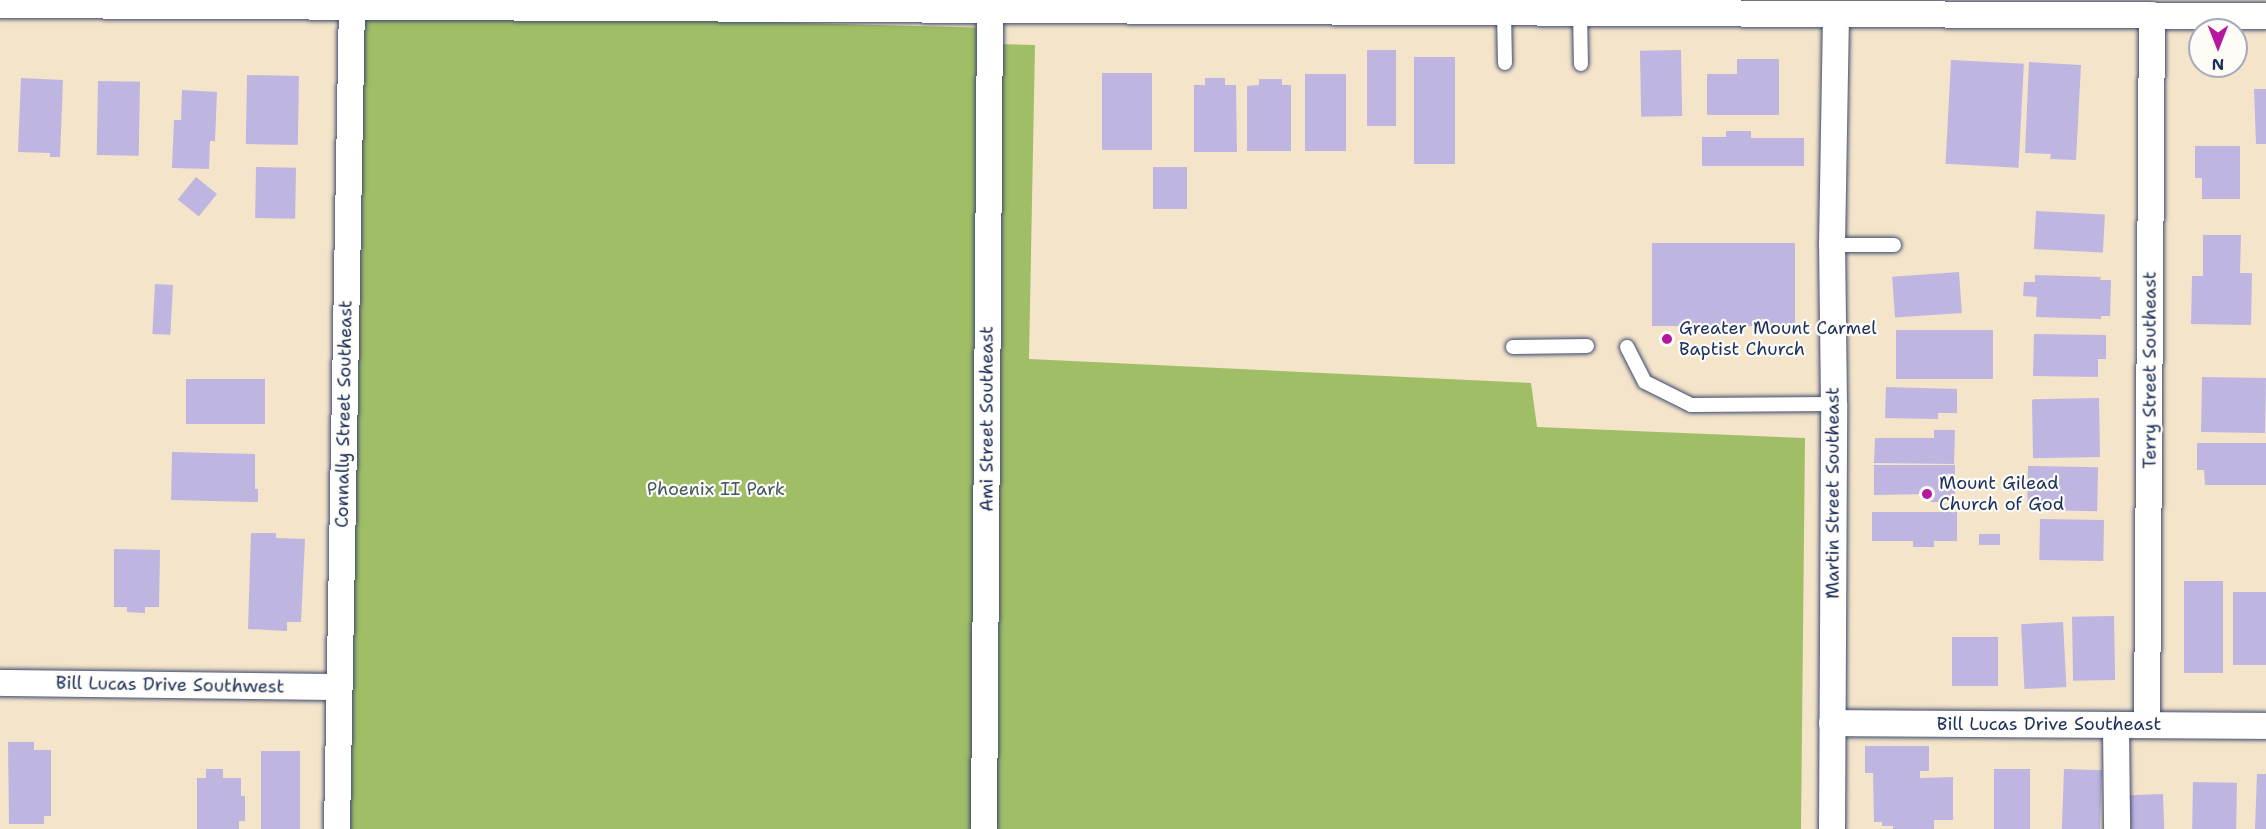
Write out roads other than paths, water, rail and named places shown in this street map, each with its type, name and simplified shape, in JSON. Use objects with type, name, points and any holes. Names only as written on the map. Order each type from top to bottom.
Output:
[{"type":"street","points":[[0,5],[352,3],[990,10],[1836,14],[1901,7],[2152,15],[2266,16]]},
{"type":"street","name":"Connally Street Southeast","points":[[337,829],[352,3]]},
{"type":"street","name":"Ami Street Southeast","points":[[984,829],[990,10]]},
{"type":"street","name":"Martin Street Southeast","points":[[1832,829],[1834,404],[1832,245],[1836,14]]},
{"type":"street","name":"Terry Street Southeast","points":[[2147,725],[2152,15]]},
{"type":"street","name":"Bill Lucas Drive Southwest","points":[[0,683],[339,687]]},
{"type":"street","name":"Bill Lucas Drive Southeast","points":[[1832,723],[2266,726]]},
{"type":"street","points":[[2116,725],[2116,829]]},
{"type":"lane","points":[[1504,12],[1505,63]]},
{"type":"lane","points":[[1580,13],[1581,64]]},
{"type":"lane","points":[[1832,245],[1894,245]]},
{"type":"lane","points":[[1513,347],[1587,345]]},
{"type":"lane","points":[[1627,347],[1645,382],[1691,405],[1834,404]]},
{"type":"place","name":"Greater Mount Carmel Baptist Church","points":[[1667,339]]},
{"type":"place","name":"Mount Gilead Church of God","points":[[1927,494]]},
{"type":"park label","name":"Phoenix II Park","points":[[716,489]]}]
